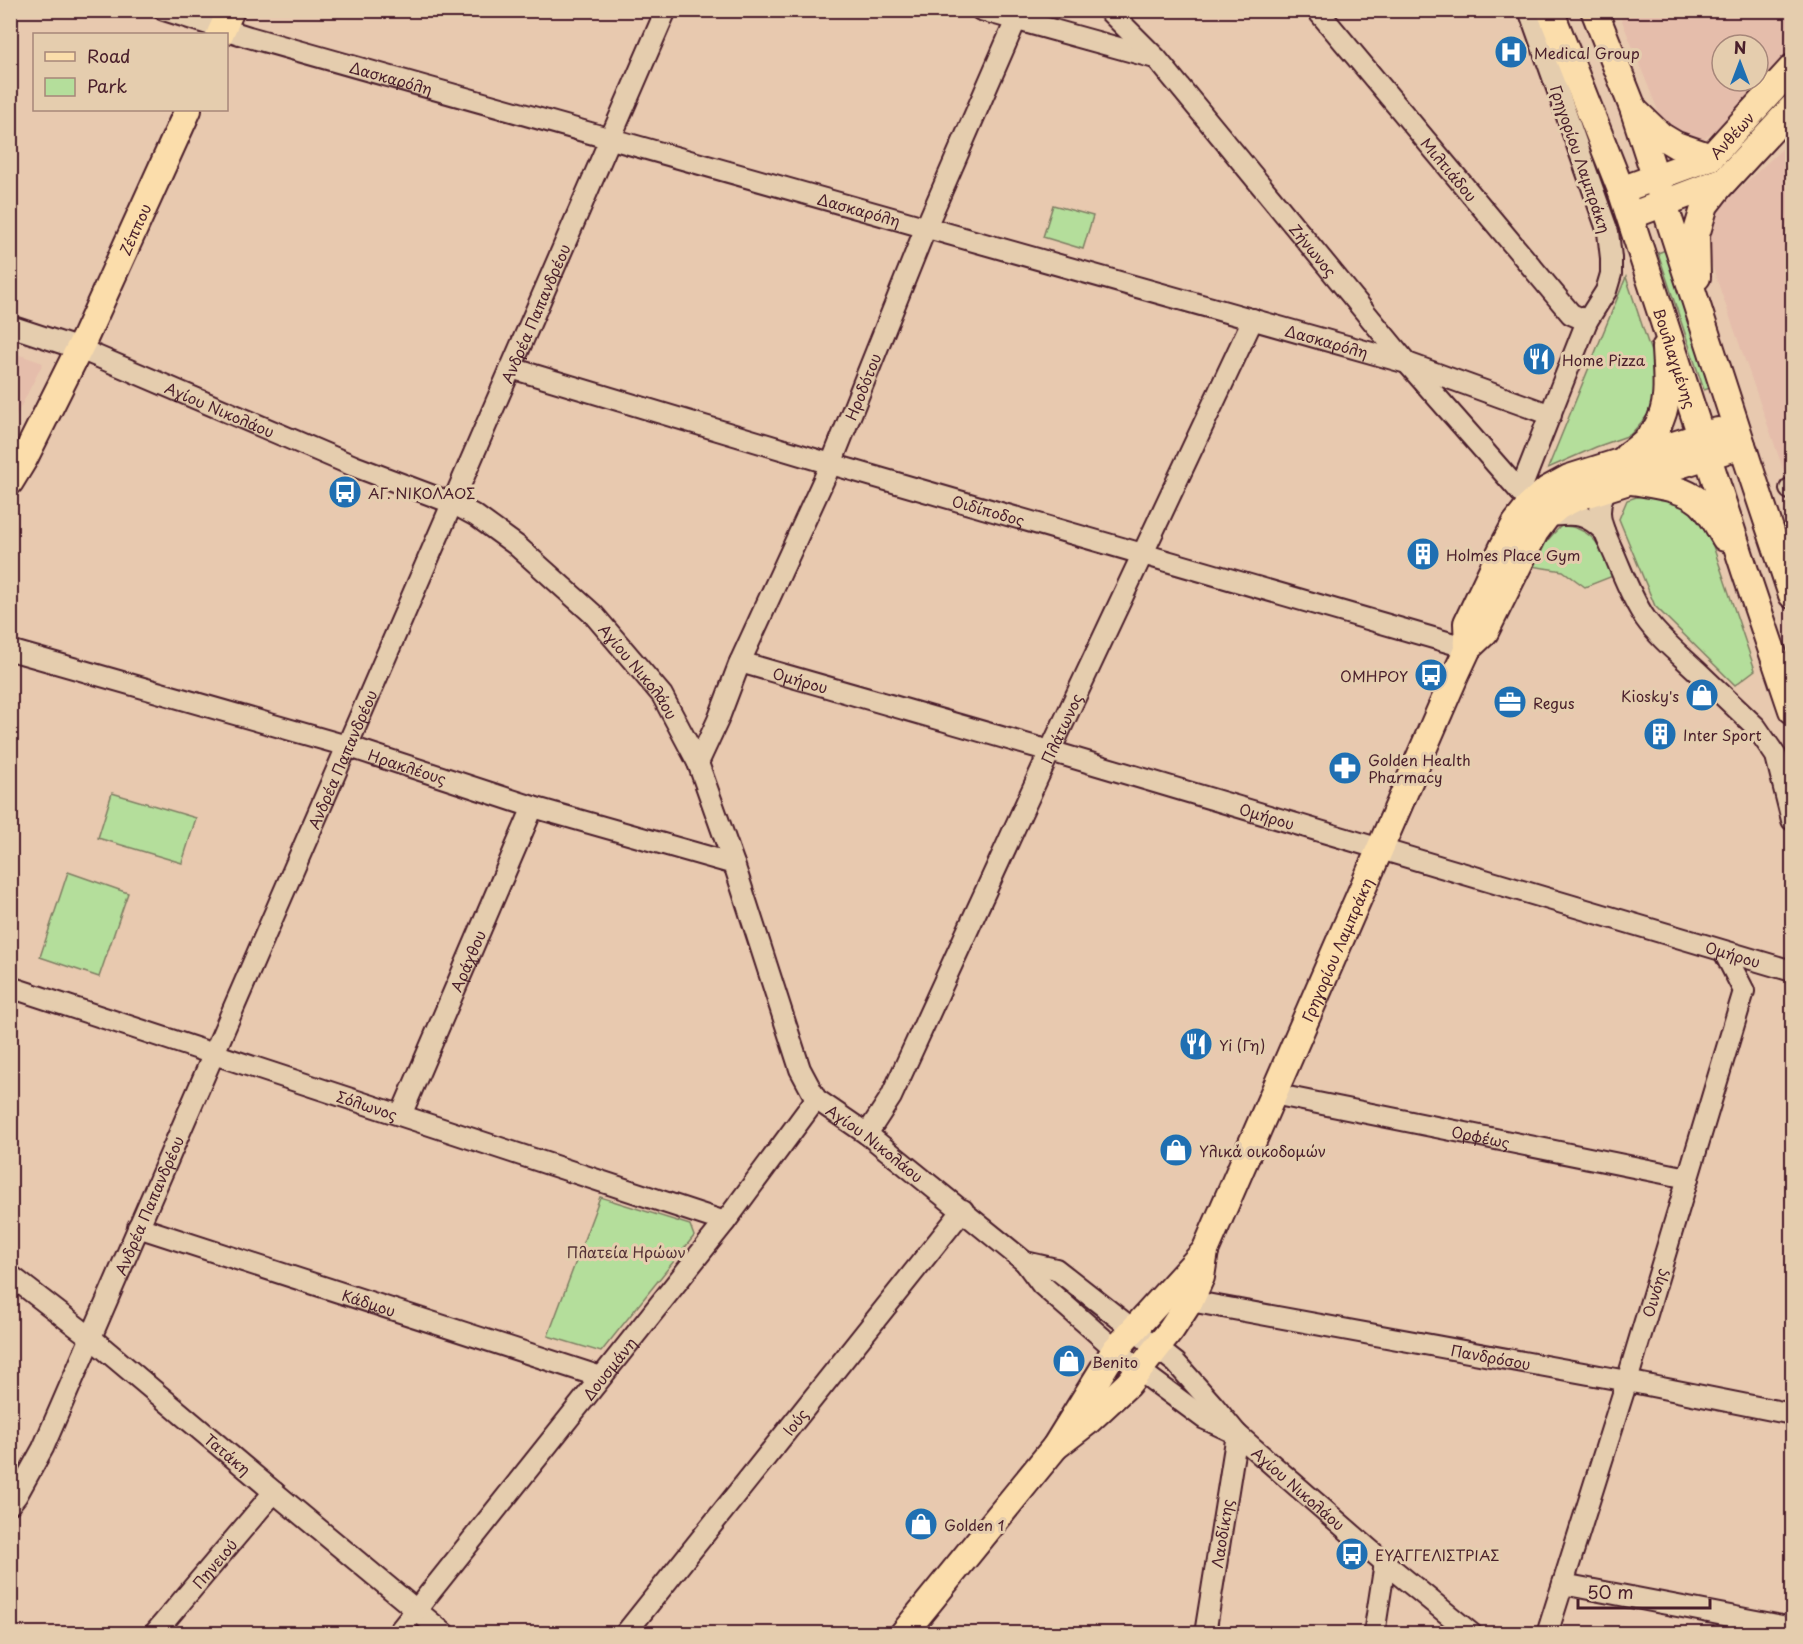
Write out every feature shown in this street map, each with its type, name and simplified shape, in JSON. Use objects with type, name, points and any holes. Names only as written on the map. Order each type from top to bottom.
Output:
[{"type":"main road","name":"Βουλιαγμένης","points":[[1550,10],[1622,190],[1792,710]]},
{"type":"main road","points":[[1594,10],[1633,108],[1792,595]]},
{"type":"main road","name":"Ανθέων","points":[[1622,190],[1711,157],[1792,68]]},
{"type":"main road","points":[[1633,108],[1661,136],[1676,145],[1711,157]]},
{"type":"main road","name":"Ανθέων","points":[[1630,216],[1726,180],[1792,108]]},
{"type":"main road","name":"Ζέππου","points":[[10,482],[80,349],[188,111]]},
{"type":"main road","points":[[1698,305],[1697,229],[1705,205],[1726,180]]},
{"type":"main road","points":[[1665,321],[1667,399],[1664,411],[1657,428],[1619,476],[1686,493],[1701,503],[1713,517],[1745,571]]},
{"type":"main road","name":"Γρηγορίου Λαμπράκη","points":[[1055,1447],[1086,1423],[1128,1384],[1171,1330],[1190,1301],[1201,1277],[1205,1251],[1468,648],[1485,632],[1534,532],[1532,504],[1559,506],[1619,476],[1739,435]]},
{"type":"main road","name":"Γρηγορίου Λαμπράκη","points":[[903,1634],[1055,1447],[1115,1350],[1205,1251]]},
{"type":"street","name":"Δασκαρόλη","points":[[164,10],[224,25],[611,138],[1407,363],[1551,415]]},
{"type":"street","name":"Ανδρέα Παπανδρέου","points":[[10,1503],[17,1495],[43,1448],[666,10]]},
{"type":"street","points":[[981,10],[1020,15],[1157,59]]},
{"type":"street","name":"Ζήνωνος","points":[[1108,10],[1157,59],[1407,363],[1532,504]]},
{"type":"street","name":"Μιλτιάδου","points":[[1317,10],[1571,314],[1587,321]]},
{"type":"street","name":"Γρηγορίου Λαμπράκη","points":[[1529,10],[1608,232],[1611,258],[1611,274],[1606,291],[1587,321],[1551,415],[1532,504]]},
{"type":"street","name":"Ηροδότου","points":[[698,763],[718,720],[740,662],[831,464],[926,227],[1020,15]]},
{"type":"street","name":"Πλάτωνος","points":[[867,1134],[891,1097],[1050,751],[1253,320]]},
{"type":"street","name":"Αγίου Νικολάου","points":[[10,326],[80,349],[354,466],[452,504],[476,516],[516,545],[594,615],[662,696],[698,763],[734,864],[800,1070],[816,1099],[867,1134],[1025,1262],[1042,1285],[1139,1370],[1205,1419],[1237,1434]]},
{"type":"street","name":"Οιδίποδος","points":[[511,368],[831,464],[1468,648]]},
{"type":"street","points":[[1619,476],[1602,497],[1599,507],[1600,517],[1635,602],[1661,637],[1784,753],[1792,820]]},
{"type":"street","points":[[1532,504],[1582,516],[1593,521],[1604,531]]},
{"type":"street","name":"Ηρακλέους","points":[[10,650],[347,746],[533,807],[734,864]]},
{"type":"street","name":"Ομήρου","points":[[740,662],[1050,751],[1792,971]]},
{"type":"street","name":"Αράχθου","points":[[400,1115],[533,807]]},
{"type":"street","name":"Οινόης","points":[[1547,1634],[1627,1382],[1744,991],[1724,952]]},
{"type":"street","name":"Σόλωνος","points":[[10,987],[725,1222]]},
{"type":"street","name":"Ορφέως","points":[[1272,1094],[1688,1178]]},
{"type":"street","name":"Δουσμάνη","points":[[398,1634],[725,1222],[816,1099]]},
{"type":"street","name":"Ιούς","points":[[625,1634],[963,1210]]},
{"type":"street","name":"Κάδμου","points":[[138,1227],[601,1377]]},
{"type":"street","name":"Αγίου Νικολάου","points":[[1025,1262],[1056,1269],[1157,1348],[1215,1406],[1237,1434],[1385,1563],[1472,1634]]},
{"type":"street","name":"Τατάκη","points":[[10,1275],[90,1337],[445,1634]]},
{"type":"street","name":"Πανδρόσου","points":[[1190,1301],[1792,1414]]},
{"type":"street","name":"Λαοδίκης","points":[[1205,1634],[1237,1434]]},
{"type":"street","name":"Πηνειού","points":[[154,1634],[273,1492]]},
{"type":"street","points":[[1374,1634],[1385,1563]]},
{"type":"street","points":[[1563,1584],[1792,1628]]},
{"type":"shaded area","points":[[1618,11],[1792,11],[1792,51],[1770,75],[1770,33],[1710,33],[1710,93],[1754,93],[1722,128],[1704,138],[1683,139],[1668,130]]},
{"type":"shaded area","points":[[1792,140],[1792,474],[1786,477],[1705,246],[1717,209]]},
{"type":"shaded area","points":[[10,352],[43,363],[11,426]]},
{"type":"green space","points":[[1053,205],[1093,216],[1083,249],[1043,237]]},
{"type":"green space","points":[[1668,249],[1713,387],[1704,390],[1658,253]]},
{"type":"green space","points":[[1626,277],[1659,376],[1655,407],[1630,435],[1548,468]]},
{"type":"green space","points":[[1649,493],[1677,500],[1698,518],[1713,546],[1755,670],[1735,685],[1655,606],[1619,519],[1627,500]]},
{"type":"green space","points":[[1561,526],[1580,530],[1588,535],[1595,541],[1618,574],[1585,587],[1563,571],[1531,566],[1544,544]]},
{"type":"green space","points":[[112,793],[196,818],[182,863],[98,838]]},
{"type":"green space","points":[[68,872],[128,893],[99,977],[40,957]]},
{"type":"green space","name":"Πλατεία Ηρώων","points":[[600,1197],[690,1225],[694,1236],[601,1352],[548,1336]]},
{"type":"place","name":"Medical Group","points":[[1511,52]]},
{"type":"place","name":"Home Pizza","points":[[1539,359]]},
{"type":"place","name":"ΑΓ. ΝΙΚΟΛΑΟΣ","points":[[345,492]]},
{"type":"place","name":"Holmes Place Gym","points":[[1423,554]]},
{"type":"place","name":"ΟΜΗΡΟΥ","points":[[1431,675]]},
{"type":"place","name":"Kiosky's","points":[[1702,695]]},
{"type":"place","name":"Regus","points":[[1510,702]]},
{"type":"place","name":"Inter Sport","points":[[1660,734]]},
{"type":"place","name":"Golden Health Pharmacy","points":[[1345,768]]},
{"type":"place","name":"Yi (Γη)","points":[[1196,1044]]},
{"type":"place","name":"Υλικά οικοδομών","points":[[1176,1150]]},
{"type":"place","name":"Benito","points":[[1069,1361]]},
{"type":"place","name":"Golden 1","points":[[921,1524]]},
{"type":"place","name":"ΕΥΑΓΓΕΛΙΣΤΡΙΑΣ","points":[[1352,1554]]}]
